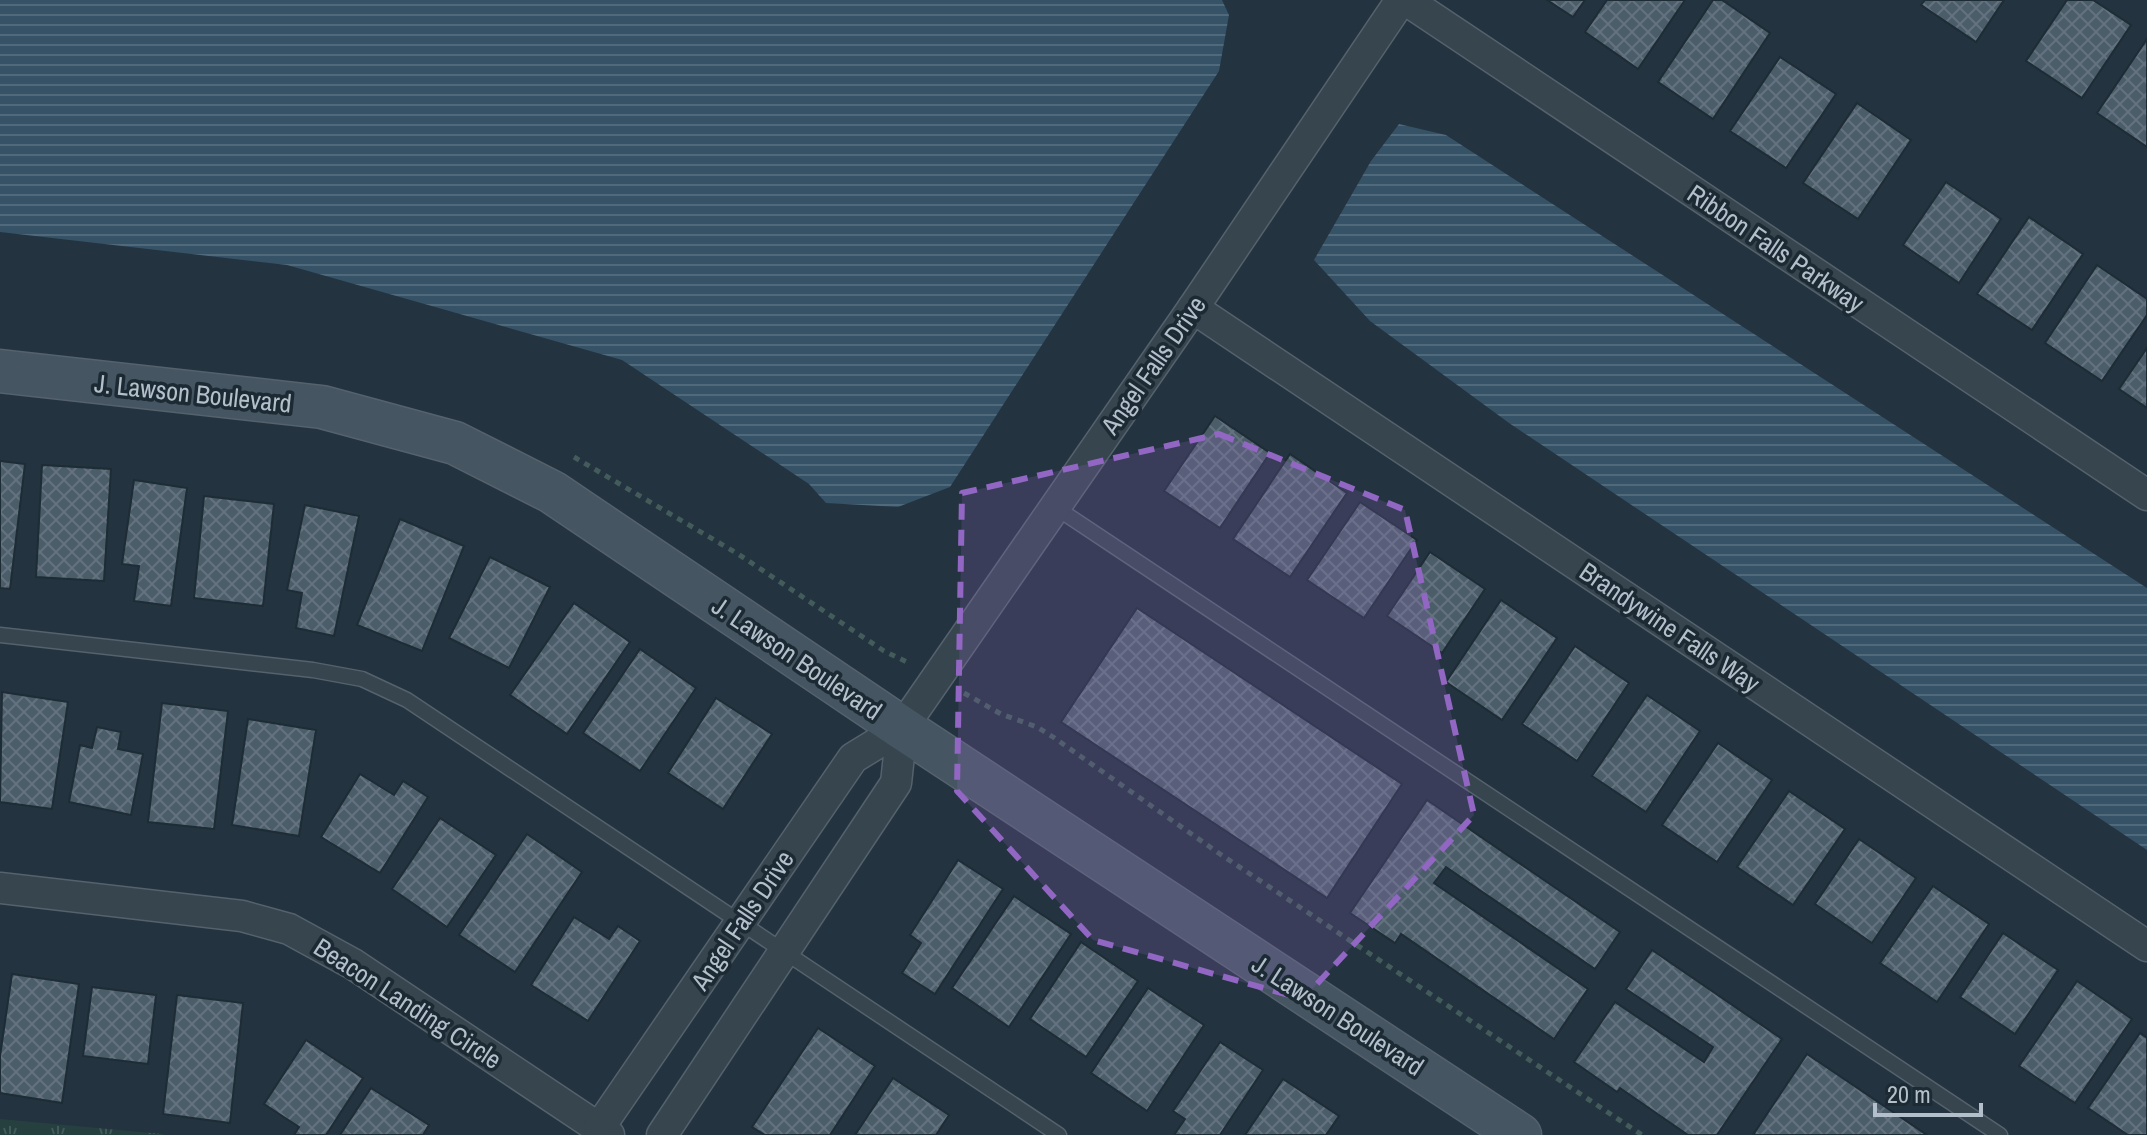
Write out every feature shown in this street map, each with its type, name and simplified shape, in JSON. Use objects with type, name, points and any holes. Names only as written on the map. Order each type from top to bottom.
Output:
[{"type":"street","name":"Angel Falls Drive","points":[[604,1132],[853,758],[902,728],[1403,0]]},
{"type":"street","name":"Ribbon Falls Parkway","points":[[1403,0],[2147,495]]},
{"type":"street","name":"Brandywine Falls Way","points":[[1193,308],[2147,946]]},
{"type":"street","name":"J. Lawson Boulevard","points":[[0,371],[322,407],[455,443],[552,492],[902,728],[1520,1135]]},
{"type":"street","name":"Angel Falls Drive","points":[[662,1135],[896,783],[902,728]]},
{"type":"street","name":"Beacon Landing Circle","points":[[0,888],[242,916],[289,929],[353,964],[604,1132]]},
{"type":"lane","points":[[1055,507],[2000,1135]]},
{"type":"lane","points":[[0,635],[313,670],[362,679],[407,700],[1059,1135]]},
{"type":"path","points":[[955,695],[967,693],[1001,714],[1037,727],[1053,737],[1220,854],[1642,1135]]},
{"type":"highlighted area","points":[[1219,434],[1405,510],[1474,815],[1303,999],[1093,940],[957,791],[962,493]]},
{"type":"green space","points":[[0,1119],[162,1134],[164,1135],[0,1135]]},
{"type":"water","points":[[0,0],[1222,0],[1229,15],[1219,71],[950,487],[898,507],[826,503],[809,484],[622,360],[287,265],[0,232]]},
{"type":"water","points":[[1399,124],[1446,135],[2147,588],[2147,850],[1509,423],[1370,321],[1314,260],[1371,161]]},
{"type":"building","points":[[1547,0],[1585,0],[1573,17]]},
{"type":"building","points":[[1607,0],[1685,0],[1638,69],[1585,32]]},
{"type":"building","points":[[1713,0],[1722,0],[1770,33],[1713,119],[1658,82]]},
{"type":"building","points":[[1925,0],[2004,0],[1976,42],[1921,5]]},
{"type":"building","points":[[2067,0],[2093,0],[2131,25],[2082,98],[2026,61]]},
{"type":"building","points":[[2147,39],[2147,147],[2097,113]]},
{"type":"building","points":[[1780,57],[1836,94],[1786,168],[1730,131]]},
{"type":"building","points":[[1857,103],[1911,140],[1858,219],[1803,183]]},
{"type":"building","points":[[1946,182],[2001,219],[1959,283],[1903,245]]},
{"type":"building","points":[[2029,217],[2083,254],[2032,330],[1977,294]]},
{"type":"building","points":[[2097,265],[2147,299],[2147,315],[2102,381],[2045,343]]},
{"type":"building","points":[[2147,348],[2147,408],[2119,389]]},
{"type":"building","points":[[1215,416],[1270,453],[1220,528],[1164,491]]},
{"type":"building","points":[[1290,454],[1347,493],[1290,577],[1233,539]]},
{"type":"building","points":[[0,461],[25,464],[10,589],[0,588]]},
{"type":"building","points":[[42,465],[111,469],[104,581],[36,577]]},
{"type":"building","points":[[134,480],[187,488],[171,606],[134,601],[139,566],[122,564]]},
{"type":"building","points":[[204,496],[274,504],[263,606],[194,598]]},
{"type":"building","points":[[1360,502],[1417,540],[1364,618],[1307,580]]},
{"type":"building","points":[[305,505],[359,516],[334,636],[296,628],[302,593],[287,590]]},
{"type":"building","points":[[400,519],[464,546],[422,651],[357,625]]},
{"type":"building","points":[[1430,552],[1485,589],[1442,653],[1387,616]]},
{"type":"building","points":[[490,557],[550,587],[509,668],[449,638]]},
{"type":"building","points":[[1501,600],[1557,638],[1502,720],[1446,682]]},
{"type":"building","points":[[574,603],[630,642],[567,734],[510,695]]},
{"type":"building","points":[[1137,608],[1402,784],[1327,898],[1061,722]]},
{"type":"building","points":[[1575,646],[1629,683],[1577,761],[1522,724]]},
{"type":"building","points":[[640,649],[696,688],[640,771],[583,733]]},
{"type":"building","points":[[2,692],[68,702],[52,809],[0,802]]},
{"type":"building","points":[[1647,695],[1700,731],[1646,812],[1592,776]]},
{"type":"building","points":[[716,698],[772,734],[723,809],[668,773]]},
{"type":"building","points":[[162,703],[228,711],[214,829],[148,822]]},
{"type":"building","points":[[248,719],[316,730],[299,836],[232,825]]},
{"type":"building","points":[[97,727],[121,732],[118,749],[143,754],[131,815],[69,802],[80,745],[92,748]]},
{"type":"building","points":[[1718,743],[1772,780],[1717,862],[1662,825]]},
{"type":"building","points":[[360,774],[394,795],[403,781],[428,797],[380,873],[321,837]]},
{"type":"building","points":[[1789,791],[1845,829],[1793,905],[1737,867]]},
{"type":"building","points":[[1427,800],[1620,932],[1595,969],[1446,867],[1434,883],[1588,989],[1554,1039],[1401,934],[1395,943],[1350,913]]},
{"type":"building","points":[[440,818],[496,855],[447,927],[392,889]]},
{"type":"building","points":[[527,834],[582,872],[515,972],[459,935]]},
{"type":"building","points":[[1859,839],[1916,878],[1872,943],[1815,904]]},
{"type":"building","points":[[958,860],[1003,889],[935,994],[902,973],[921,943],[910,935]]},
{"type":"building","points":[[1933,886],[1989,924],[1937,1002],[1880,963]]},
{"type":"building","points":[[1014,896],[1071,934],[1009,1027],[952,988]]},
{"type":"building","points":[[574,917],[609,939],[618,926],[640,941],[588,1021],[531,985]]},
{"type":"building","points":[[2003,933],[2058,970],[2015,1034],[1960,997]]},
{"type":"building","points":[[1081,942],[1138,981],[1086,1057],[1030,1019]]},
{"type":"building","points":[[1652,950],[1782,1039],[1717,1135],[1688,1135],[1620,1088],[1617,1092],[1574,1062],[1615,1002],[1704,1062],[1713,1047],[1626,989]]},
{"type":"building","points":[[12,974],[79,984],[62,1103],[0,1093],[0,1056]]},
{"type":"building","points":[[2077,981],[2132,1019],[2075,1103],[2019,1066]]},
{"type":"building","points":[[92,987],[156,995],[148,1064],[83,1056]]},
{"type":"building","points":[[1148,988],[1204,1025],[1147,1111],[1091,1073]]},
{"type":"building","points":[[177,995],[243,1003],[230,1123],[163,1114]]},
{"type":"building","points":[[818,1028],[875,1066],[830,1135],[765,1135],[752,1127]]},
{"type":"building","points":[[2140,1033],[2147,1038],[2147,1135],[2128,1135],[2088,1108]]},
{"type":"building","points":[[306,1040],[363,1078],[326,1135],[294,1135],[299,1127],[264,1104]]},
{"type":"building","points":[[1220,1042],[1263,1070],[1220,1135],[1174,1135],[1185,1119],[1173,1111]]},
{"type":"building","points":[[1807,1054],[1927,1135],[1753,1135]]},
{"type":"building","points":[[893,1078],[949,1115],[936,1135],[855,1135]]},
{"type":"building","points":[[1283,1079],[1339,1116],[1326,1135],[1245,1135]]},
{"type":"building","points":[[371,1088],[429,1125],[423,1135],[340,1135]]}]
